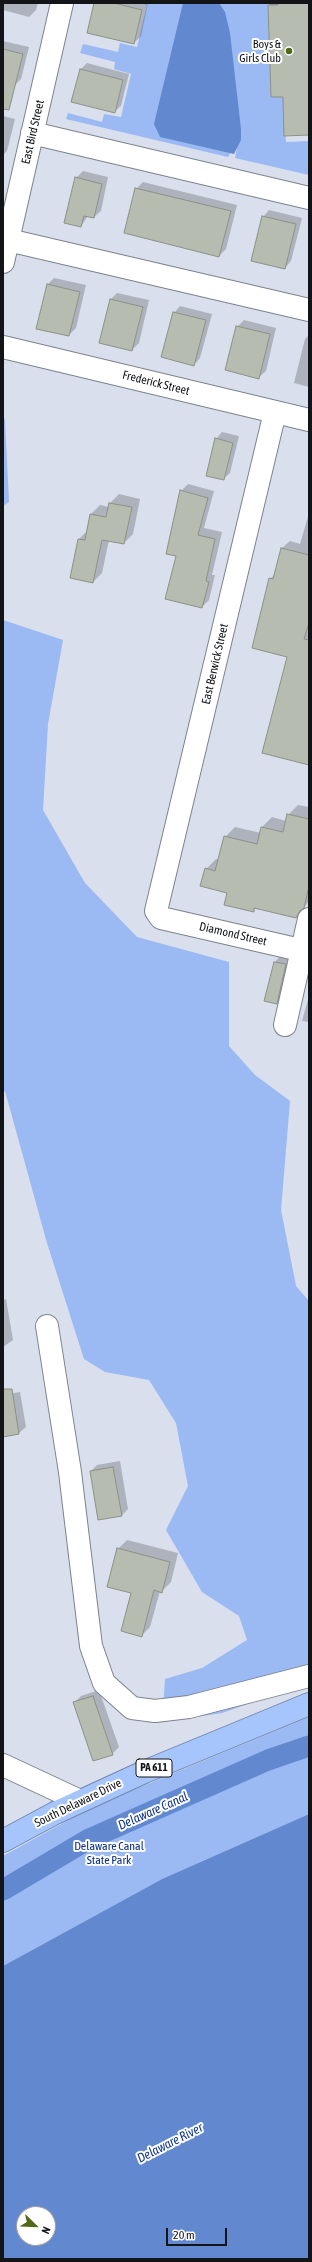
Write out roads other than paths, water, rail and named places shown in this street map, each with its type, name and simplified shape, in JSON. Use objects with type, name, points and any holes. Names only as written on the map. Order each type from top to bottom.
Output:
[{"type":"highway","name":"South Delaware Drive","points":[[3,1841],[80,1801],[144,1772],[309,1704]]},
{"type":"street","name":"East Bird Street","points":[[3,262],[62,3]]},
{"type":"street","points":[[32,134],[309,198]]},
{"type":"street","points":[[8,240],[309,310]]},
{"type":"street","name":"Frederick Street","points":[[3,347],[309,420]]},
{"type":"street","name":"East Berwick Street","points":[[157,915],[156,911],[275,412]]},
{"type":"street","name":"Diamond Street","points":[[157,915],[305,951]]},
{"type":"street","points":[[285,1025],[305,951],[309,919]]},
{"type":"street","points":[[47,1326],[70,1472],[91,1646],[104,1683],[132,1708],[155,1711],[189,1707],[309,1676]]},
{"type":"street","points":[[3,1765],[80,1801]]},
{"type":"water","points":[[183,3],[219,3],[225,12],[230,33],[241,129],[241,140],[234,154],[160,137],[154,124]]},
{"type":"water","name":"Delaware River","points":[[309,1814],[309,2259],[3,2259],[3,1966],[162,1879]]},
{"type":"waterway","name":"Delaware Canal","points":[[3,1890],[89,1839],[268,1760],[309,1746]]},
{"type":"place","name":"Boys & Girls Club","points":[[289,51]]},
{"type":"park label","name":"Delaware Canal State Park","points":[[109,1853]]}]
